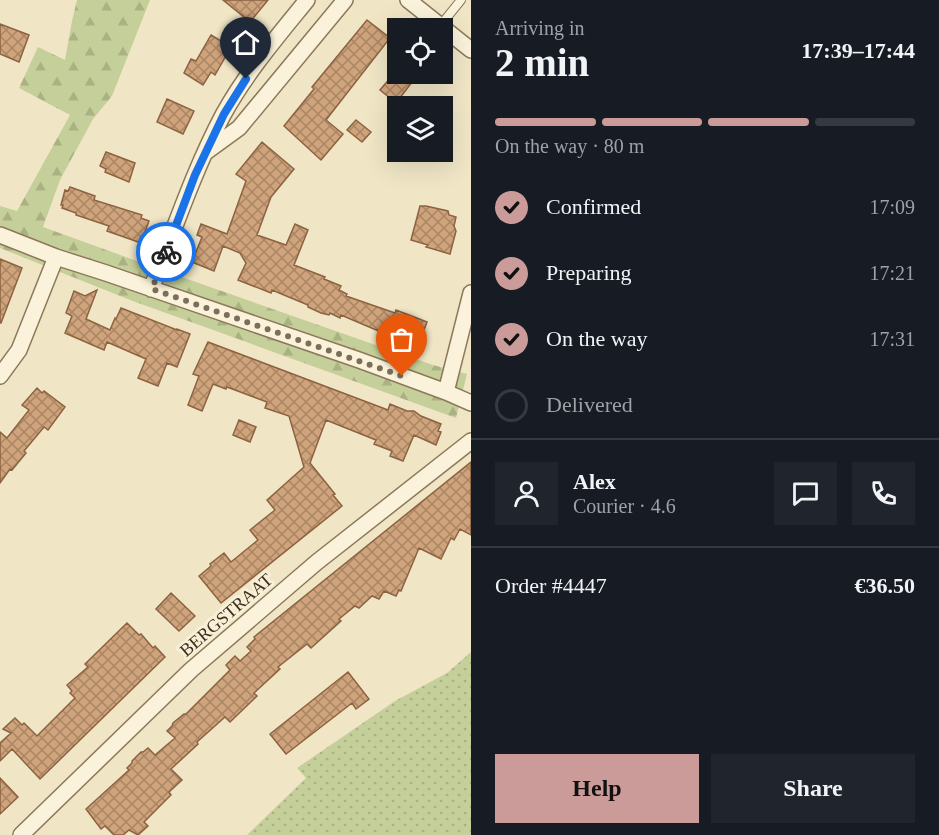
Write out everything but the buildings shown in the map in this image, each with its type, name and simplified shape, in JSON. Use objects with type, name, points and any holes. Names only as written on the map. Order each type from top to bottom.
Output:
[{"type":"street","points":[[152,289],[195,175],[224,114],[258,61],[307,0]]},
{"type":"street","points":[[206,153],[239,128],[345,0]]},
{"type":"street","points":[[408,0],[430,18]]},
{"type":"street","points":[[453,36],[471,50]]},
{"type":"street","points":[[0,235],[56,257],[359,360],[471,403]]},
{"type":"street","points":[[0,376],[19,350],[56,257]]},
{"type":"street","points":[[446,392],[471,293]]},
{"type":"street","name":"BERGSTRAAT","points":[[21,835],[191,670],[317,562],[471,441]]},
{"type":"lane","points":[[446,18],[461,0]]},
{"type":"green space","points":[[77,0],[150,0],[112,96],[93,119],[60,180],[43,227],[433,365],[467,374],[456,418],[130,300],[0,248],[0,206],[17,211],[70,115],[19,88],[38,47],[65,60]]},
{"type":"green space","points":[[471,652],[471,835],[247,835],[306,778],[297,768],[395,701],[447,673]]},
{"type":"way so far","points":[[166,252],[152,289],[402,376]]},
{"type":"route","points":[[166,252],[195,175],[224,114],[246,79]]}]
